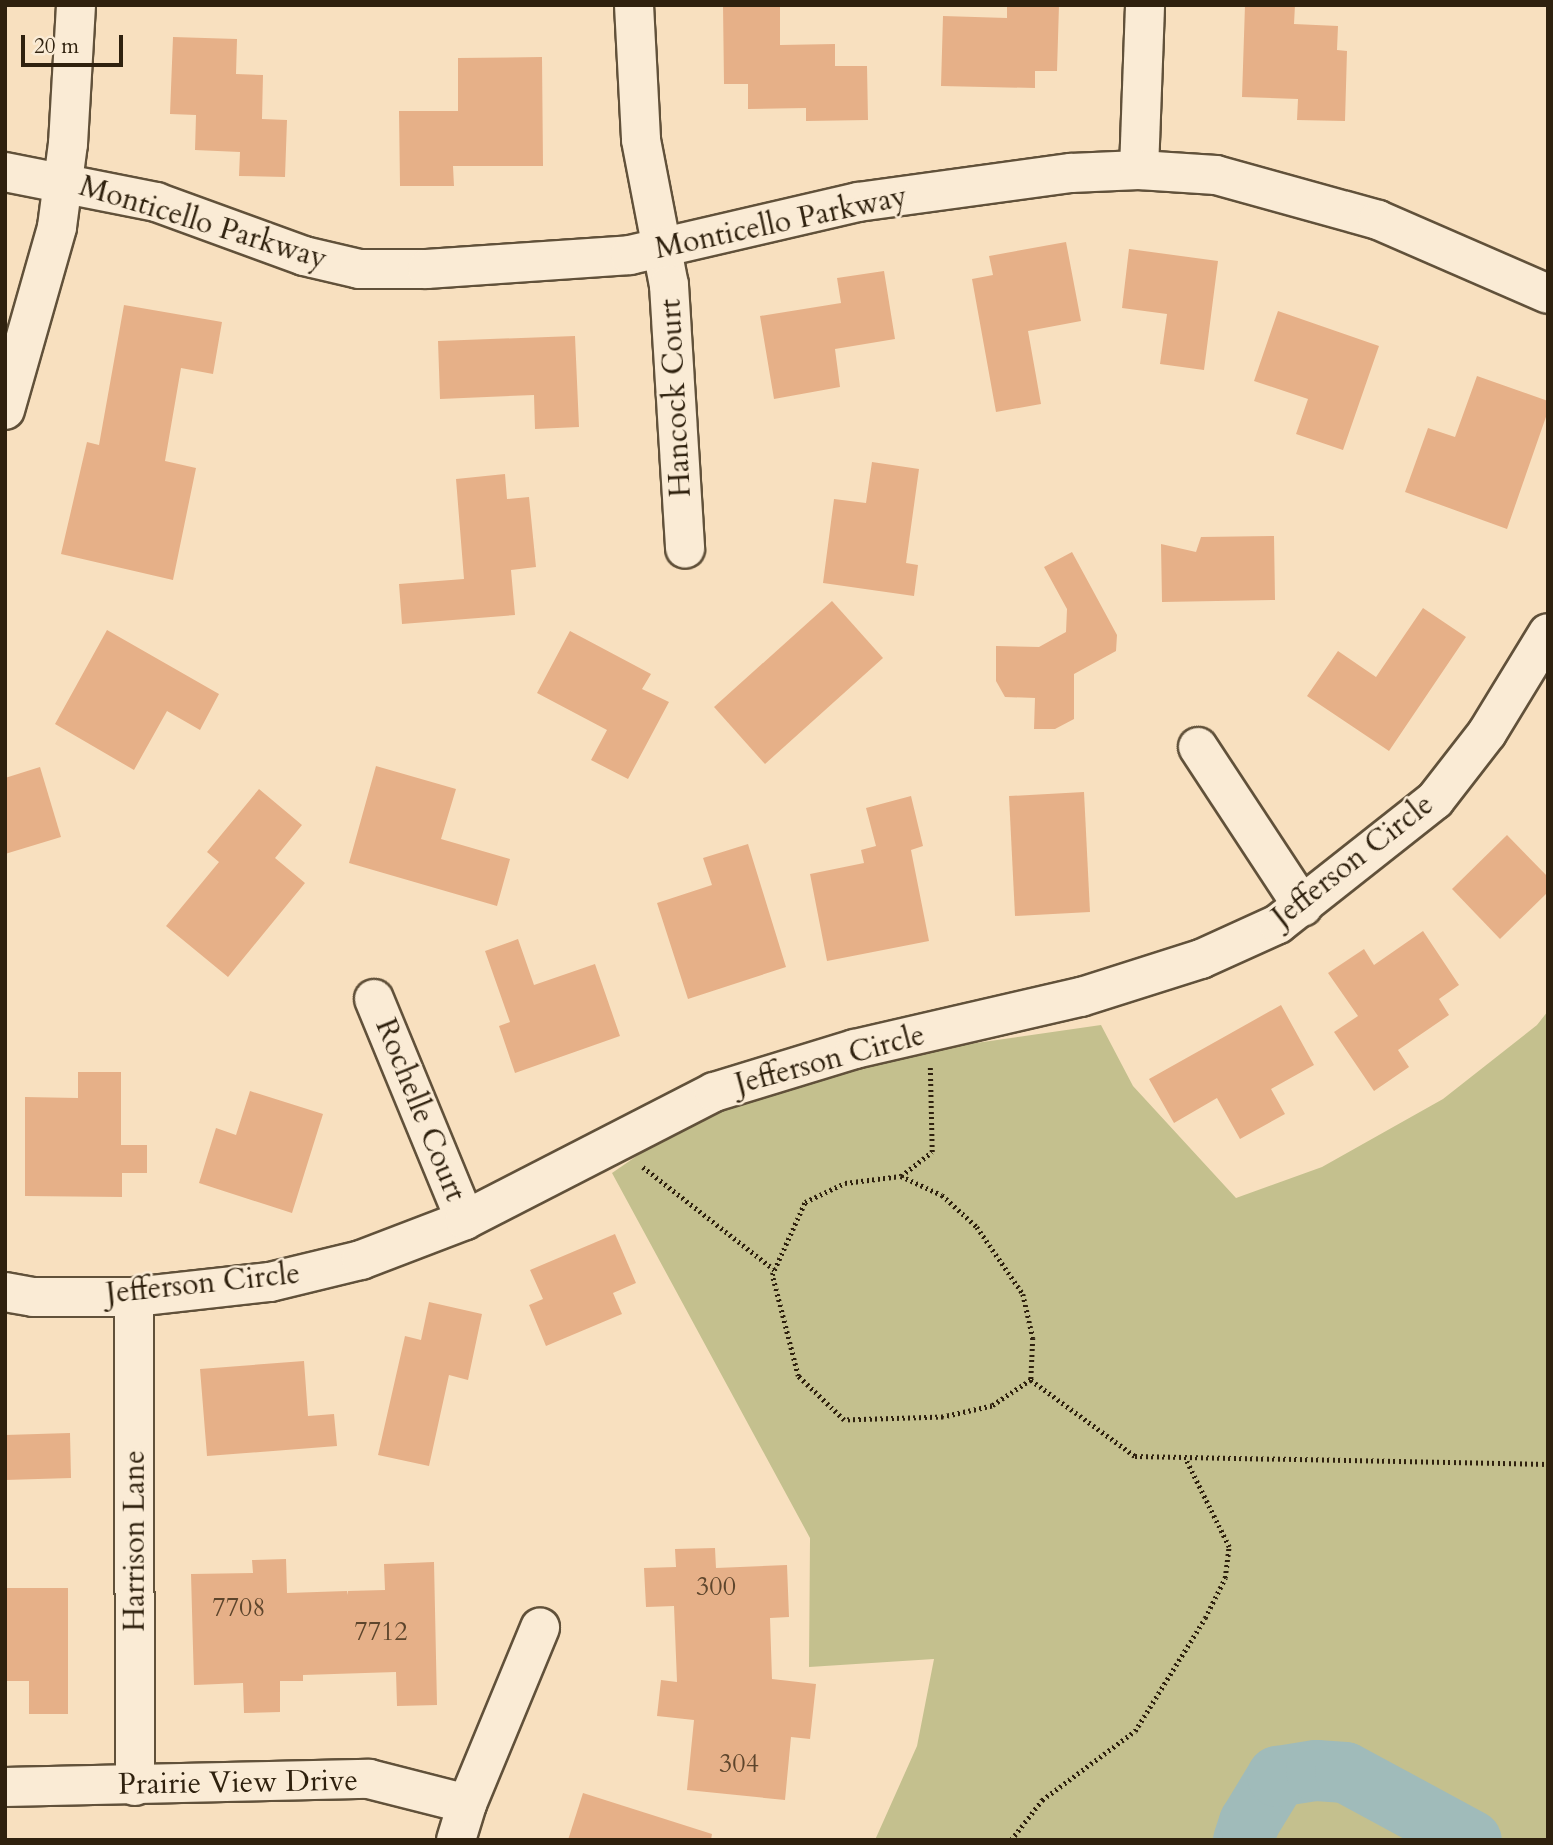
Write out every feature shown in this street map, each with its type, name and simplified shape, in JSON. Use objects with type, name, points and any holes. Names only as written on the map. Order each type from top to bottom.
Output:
[{"type":"street","points":[[5,410],[57,227],[64,182],[76,5]]},
{"type":"street","name":"Hancock Court","points":[[634,5],[641,140],[669,285],[685,549]]},
{"type":"street","points":[[1139,170],[1145,5]]},
{"type":"street","name":"Monticello Parkway","points":[[5,172],[156,202],[304,256],[359,269],[440,268],[630,255],[858,202],[1071,173],[1139,170],[1216,175],[1378,220],[1548,294]]},
{"type":"street","name":"Jefferson Circle","points":[[5,1292],[33,1297],[134,1297],[283,1279],[361,1260],[466,1220],[714,1092],[855,1049],[1081,997],[1201,959],[1278,924],[1303,907],[1435,800],[1487,733],[1548,633]]},
{"type":"street","points":[[1198,747],[1303,907]]},
{"type":"street","name":"Rochelle Court","points":[[374,999],[466,1220]]},
{"type":"street","name":"Harrison Lane","points":[[134,1297],[135,1786]]},
{"type":"street","points":[[456,1840],[467,1804],[540,1628]]},
{"type":"street","name":"Prairie View Drive","points":[[5,1787],[369,1779],[467,1804]]},
{"type":"path","points":[[929,1032],[932,1152],[901,1176],[845,1184],[805,1202],[772,1275],[798,1376],[844,1420],[943,1417],[992,1406],[1031,1380]]},
{"type":"path","points":[[613,1144],[775,1270]]},
{"type":"path","points":[[901,1176],[942,1195],[977,1227],[1023,1294],[1033,1338],[1031,1380]]},
{"type":"path","points":[[1031,1380],[1135,1456],[1548,1464]]},
{"type":"path","points":[[1011,1840],[1042,1800],[1135,1731],[1205,1618],[1225,1578],[1229,1547],[1184,1458]]},
{"type":"shaded area","points":[[1548,1011],[1548,1840],[875,1840],[917,1746],[934,1659],[809,1667],[810,1538],[612,1173],[705,1109],[800,1082],[955,1046],[1101,1025],[1133,1086],[1236,1198],[1322,1167],[1443,1099],[1537,1025]]},
{"type":"building","points":[[723,5],[780,5],[780,45],[835,44],[835,66],[867,66],[868,120],[806,121],[806,108],[748,109],[748,84],[724,84]]},
{"type":"building","points":[[1007,5],[1059,5],[1057,71],[1035,71],[1035,88],[941,86],[943,16],[1007,18]]},
{"type":"building","points":[[1245,5],[1295,5],[1294,24],[1338,26],[1337,50],[1347,51],[1345,121],[1297,120],[1298,99],[1242,97]]},
{"type":"building","points":[[173,37],[237,39],[236,74],[263,75],[262,119],[287,120],[285,177],[239,176],[240,152],[195,150],[196,115],[170,114]]},
{"type":"building","points":[[542,57],[543,166],[453,166],[454,186],[400,186],[399,111],[458,111],[458,58]]},
{"type":"building","points":[[1066,242],[1081,321],[1028,331],[1041,404],[996,412],[972,279],[993,275],[989,256]]},
{"type":"building","points":[[1129,249],[1218,261],[1204,370],[1160,364],[1167,314],[1122,308]]},
{"type":"building","points":[[884,271],[895,339],[835,349],[840,387],[774,399],[760,316],[841,303],[837,278]]},
{"type":"building","points":[[124,305],[222,322],[213,374],[181,368],[165,461],[196,468],[173,580],[61,554],[87,442],[99,445]]},
{"type":"building","points":[[1278,311],[1379,346],[1343,450],[1296,434],[1308,399],[1254,381]]},
{"type":"building","points":[[575,336],[579,427],[535,429],[534,395],[440,399],[438,341]]},
{"type":"building","points":[[1477,376],[1548,401],[1548,411],[1507,529],[1405,492],[1428,428],[1455,437]]},
{"type":"building","points":[[872,462],[919,469],[906,563],[918,565],[914,596],[823,583],[834,499],[866,503]]},
{"type":"building","points":[[505,474],[507,499],[529,497],[536,567],[511,570],[515,615],[402,624],[399,584],[464,579],[456,479]]},
{"type":"building","points":[[1274,536],[1275,600],[1162,602],[1161,544],[1196,552],[1201,537]]},
{"type":"building","points":[[1072,552],[1117,635],[1116,651],[1074,674],[1074,719],[1055,729],[1034,729],[1035,698],[1005,697],[996,681],[996,646],[1039,647],[1066,632],[1067,609],[1044,567]]},
{"type":"building","points":[[832,601],[883,658],[765,764],[714,707]]},
{"type":"building","points":[[1423,608],[1466,637],[1389,751],[1307,696],[1338,651],[1376,677]]},
{"type":"building","points":[[107,630],[219,694],[200,730],[167,711],[134,770],[55,724]]},
{"type":"building","points":[[570,631],[651,674],[642,689],[669,702],[628,779],[591,760],[607,730],[537,693]]},
{"type":"building","points":[[376,766],[456,789],[441,839],[510,859],[497,906],[349,863]]},
{"type":"building","points":[[40,767],[61,837],[5,854],[5,778]]},
{"type":"building","points":[[259,789],[302,825],[275,858],[305,883],[228,977],[166,926],[219,862],[207,852]]},
{"type":"building","points":[[1084,792],[1090,912],[1015,916],[1009,796]]},
{"type":"building","points":[[911,796],[923,846],[911,850],[929,941],[827,961],[810,874],[864,863],[861,850],[876,846],[866,808]]},
{"type":"building","points":[[1507,835],[1548,877],[1548,892],[1500,939],[1452,889]]},
{"type":"building","points":[[748,844],[786,967],[688,999],[657,903],[712,885],[703,858]]},
{"type":"building","points":[[1423,931],[1459,985],[1439,999],[1449,1015],[1398,1050],[1409,1067],[1374,1091],[1334,1032],[1358,1016],[1328,973],[1364,949],[1374,965]]},
{"type":"building","points":[[518,939],[534,985],[595,964],[620,1036],[515,1073],[499,1026],[510,1022],[485,951]]},
{"type":"building","points":[[1281,1005],[1314,1065],[1271,1089],[1285,1114],[1240,1139],[1217,1098],[1174,1123],[1149,1079]]},
{"type":"building","points":[[78,1072],[121,1072],[121,1145],[147,1145],[147,1173],[122,1173],[122,1197],[25,1196],[25,1097],[78,1098]]},
{"type":"building","points":[[250,1091],[323,1114],[292,1213],[199,1183],[216,1128],[236,1135]]},
{"type":"building","points":[[615,1234],[636,1283],[613,1293],[622,1314],[546,1346],[529,1305],[543,1299],[530,1270]]},
{"type":"building","points":[[429,1302],[482,1314],[468,1380],[449,1375],[429,1466],[378,1455],[405,1336],[421,1340]]},
{"type":"building","points":[[304,1361],[308,1416],[334,1414],[337,1446],[207,1456],[200,1369]]},
{"type":"building","points":[[70,1433],[71,1478],[5,1480],[5,1435]]},
{"type":"building","points":[[715,1548],[716,1568],[787,1565],[789,1617],[770,1618],[772,1679],[816,1684],[810,1739],[791,1737],[785,1800],[687,1790],[694,1720],[657,1716],[661,1680],[677,1682],[674,1606],[646,1607],[644,1568],[676,1567],[675,1549]]},
{"type":"building","points":[[286,1559],[287,1593],[347,1591],[347,1595],[348,1591],[385,1590],[384,1564],[434,1562],[437,1705],[397,1706],[396,1672],[303,1675],[303,1681],[280,1681],[280,1712],[244,1713],[243,1683],[194,1685],[191,1574],[253,1573],[252,1560]]},
{"type":"building","points":[[5,1588],[68,1588],[68,1714],[29,1714],[29,1681],[5,1681]]},
{"type":"building","points":[[583,1793],[712,1834],[711,1840],[568,1840]]},
{"type":"waterway","points":[[1243,1840],[1249,1822],[1277,1776],[1316,1770],[1345,1772],[1471,1840]]}]
